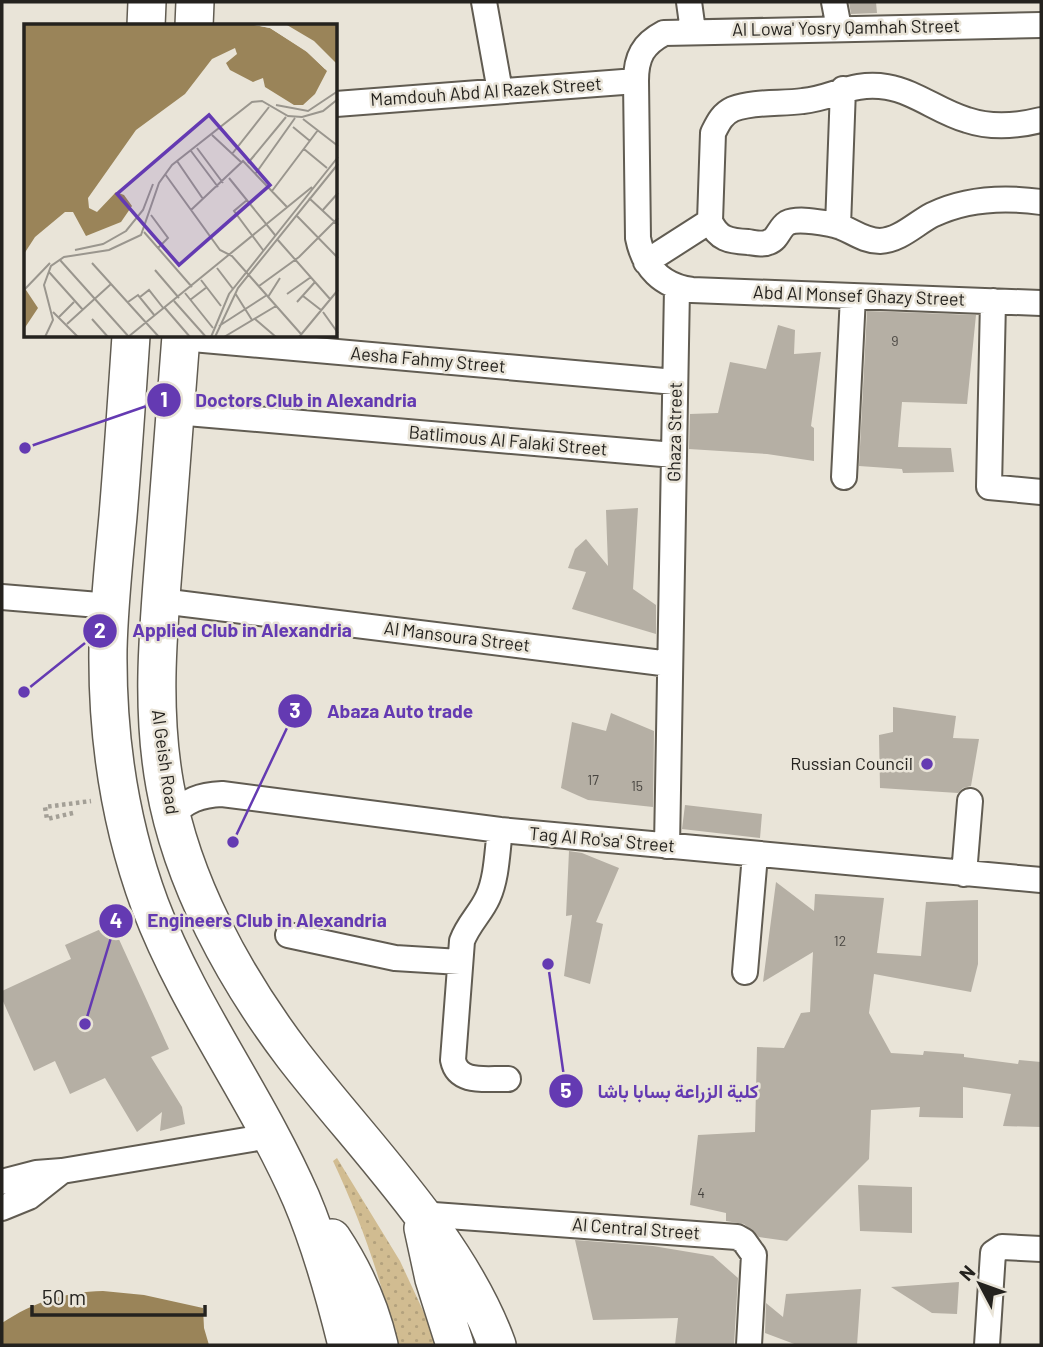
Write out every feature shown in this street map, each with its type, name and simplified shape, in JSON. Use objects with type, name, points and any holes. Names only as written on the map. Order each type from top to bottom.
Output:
[{"type":"highway","points":[[146,24],[147,2]]},
{"type":"highway","points":[[194,24],[195,2]]},
{"type":"highway","points":[[131,338],[108,648],[108,700],[122,803],[134,854],[169,952],[270,1136],[301,1199],[337,1304],[346,1345]]},
{"type":"highway","name":"Al Geish Road","points":[[181,338],[156,670],[157,720],[171,816],[209,916],[262,1010],[293,1055],[420,1214],[459,1269],[497,1345]]},
{"type":"highway","points":[[301,1199],[348,1264],[370,1312],[379,1345]]},
{"type":"highway","points":[[420,1214],[434,1279],[455,1345]]},
{"type":"street","points":[[484,2],[500,91]]},
{"type":"street","points":[[689,2],[693,31]]},
{"type":"street","points":[[834,2],[839,28]]},
{"type":"street","name":"Al Lowa' Yosry Qamhah Street","points":[[636,81],[636,64],[642,51],[652,40],[664,33],[1041,25]]},
{"type":"street","points":[[636,81],[638,238],[646,262],[654,273],[677,288]]},
{"type":"street","name":"Mamdouh Abd Al Razek Street","points":[[338,104],[636,81]]},
{"type":"street","points":[[1041,120],[995,126],[966,120],[922,98],[895,89],[870,86],[843,89],[806,101],[743,106],[730,110],[719,120],[713,133],[710,221],[721,237],[730,241],[762,243],[776,238],[783,227],[794,221],[838,226],[862,238],[880,241],[898,236],[930,216],[967,204],[1003,199],[1041,202]]},
{"type":"street","points":[[838,226],[843,89]]},
{"type":"street","points":[[646,262],[710,221]]},
{"type":"street","name":"Abd Al Monsef Ghazy Street","points":[[677,288],[1041,303]]},
{"type":"street","name":"Ghaza Street","points":[[667,846],[677,288]]},
{"type":"street","points":[[844,477],[853,296]]},
{"type":"street","points":[[993,301],[989,487],[1041,492]]},
{"type":"street","name":"Aesha Fahmy Street","points":[[192,338],[675,382]]},
{"type":"street","name":"Batlimous Al Falaki Street","points":[[175,412],[674,455]]},
{"type":"street","points":[[2,597],[111,606]]},
{"type":"street","name":"Al Mansoura Street","points":[[161,601],[670,664]]},
{"type":"street","name":"Tag Al Ro'sa' Street","points":[[171,816],[184,803],[202,795],[222,794],[500,830],[1041,880]]},
{"type":"street","points":[[964,874],[970,801]]},
{"type":"street","points":[[500,830],[490,893],[466,931],[460,962],[453,1060],[455,1068],[465,1077],[508,1079]]},
{"type":"street","points":[[746,972],[755,855]]},
{"type":"street","points":[[288,935],[387,957],[460,962]]},
{"type":"street","points":[[2,1182],[36,1173],[270,1136]]},
{"type":"street","points":[[2,1208],[29,1197],[61,1171]]},
{"type":"street","name":"Al Central Street","points":[[420,1214],[737,1237],[744,1241],[754,1255],[749,1345]]},
{"type":"street","points":[[988,1345],[993,1253],[1002,1247],[1041,1249]]},
{"type":"path","points":[[73,813],[47,819],[45,807],[91,801]]},
{"type":"shaded area","points":[[337,1158],[400,1261],[439,1345],[396,1345],[370,1251],[333,1161]]},
{"type":"shaded area","points":[[103,1291],[144,1295],[203,1308],[204,1328],[209,1345],[2,1345],[2,1323],[26,1309],[62,1296]]},
{"type":"building","points":[[849,2],[876,2],[877,13],[851,14]]},
{"type":"building","points":[[867,311],[976,315],[967,404],[902,402],[898,447],[951,448],[954,472],[903,473],[902,469],[859,466]]},
{"type":"building","points":[[778,325],[795,330],[794,354],[821,352],[811,426],[814,428],[814,461],[767,454],[689,449],[690,414],[718,413],[730,362],[766,369]]},
{"type":"building","points":[[638,508],[633,589],[656,605],[656,634],[572,609],[586,572],[568,568],[575,549],[586,539],[608,566],[606,510]]},
{"type":"building","name":"Russian Council","points":[[893,707],[956,716],[953,738],[979,739],[971,786],[958,793],[880,788],[879,735],[893,732]]},
{"type":"building","points":[[611,713],[654,731],[653,807],[588,800],[561,788],[572,722],[606,731]]},
{"type":"building","points":[[685,805],[762,814],[760,838],[682,829]]},
{"type":"building","points":[[569,851],[582,853],[619,868],[596,922],[603,924],[590,984],[564,976],[572,915],[566,916]]},
{"type":"building","points":[[776,882],[814,911],[815,894],[884,898],[877,953],[921,956],[926,902],[978,900],[978,964],[971,992],[874,974],[869,1013],[891,1053],[923,1055],[924,1051],[964,1054],[964,1057],[1018,1064],[1019,1060],[1041,1062],[1041,1127],[1003,1126],[1011,1094],[963,1087],[963,1118],[919,1117],[920,1107],[871,1110],[869,1159],[787,1241],[759,1237],[744,1224],[726,1221],[726,1213],[690,1205],[698,1135],[755,1132],[757,1047],[784,1048],[801,1013],[810,1012],[813,952],[763,982]]},
{"type":"building","points":[[112,924],[169,1049],[151,1057],[182,1107],[185,1124],[160,1131],[162,1112],[137,1132],[105,1078],[70,1094],[55,1061],[34,1071],[2,999],[2,991],[71,959],[65,945]]},
{"type":"building","points":[[858,1185],[912,1187],[912,1233],[860,1231]]},
{"type":"building","points":[[575,1240],[653,1246],[713,1256],[738,1278],[734,1345],[675,1345],[678,1318],[593,1320]]},
{"type":"building","points":[[959,1282],[957,1314],[932,1313],[891,1287]]},
{"type":"building","points":[[861,1289],[857,1345],[797,1345],[765,1333],[766,1303],[783,1317],[786,1294]]},
{"type":"place","name":"Doctors Club in Alexandria","points":[[25,448]]},
{"type":"place","name":"Applied Club in Alexandria","points":[[24,692]]},
{"type":"place","name":"Russian Council","points":[[927,764]]},
{"type":"place","name":"Abaza Auto trade","points":[[233,842]]},
{"type":"place","name":"كلية الزراعة بسابا باشا","points":[[548,964]]},
{"type":"place","name":"Engineers Club in Alexandria","points":[[85,1024]]}]
